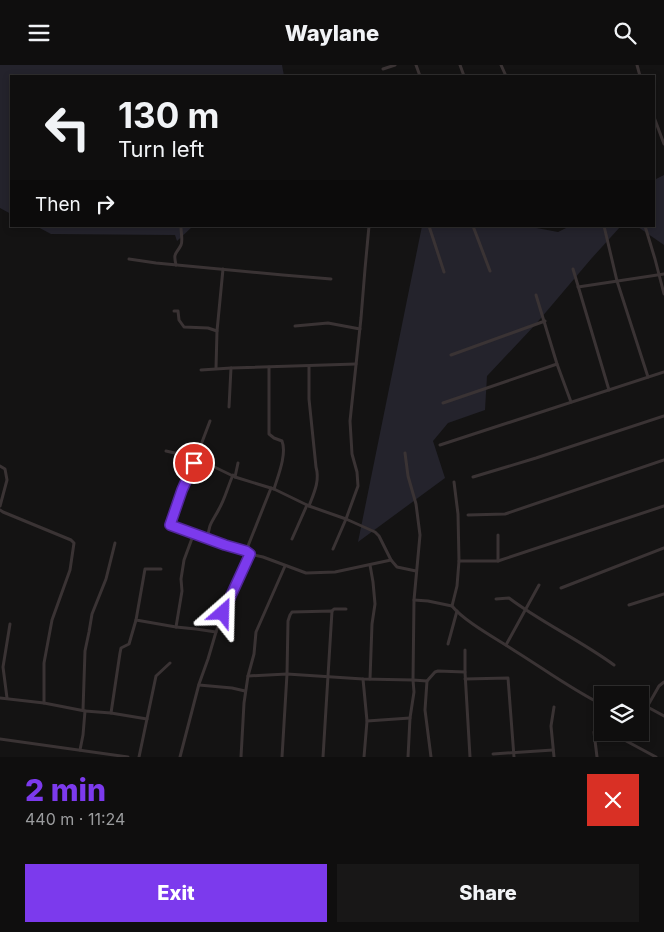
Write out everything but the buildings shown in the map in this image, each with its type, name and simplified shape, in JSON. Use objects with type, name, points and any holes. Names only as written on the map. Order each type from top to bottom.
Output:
[{"type":"street","points":[[384,69],[395,65]]},
{"type":"street","points":[[655,120],[664,144]]},
{"type":"street","points":[[333,549],[358,486],[357,472],[352,454],[350,421],[369,227]]},
{"type":"street","points":[[429,227],[444,272]]},
{"type":"street","points":[[474,227],[490,271]]},
{"type":"street","points":[[604,227],[617,281],[648,377]]},
{"type":"street","points":[[645,227],[664,294]]},
{"type":"street","points":[[176,265],[175,254],[182,244],[181,228]]},
{"type":"street","points":[[129,259],[331,279]]},
{"type":"street","points":[[216,368],[216,331],[223,269]]},
{"type":"street","points":[[573,269],[608,390]]},
{"type":"street","points":[[578,287],[664,273]]},
{"type":"street","points":[[536,295],[571,402]]},
{"type":"street","points":[[174,311],[178,311],[179,320],[184,327],[208,328],[216,331]]},
{"type":"street","points":[[451,355],[545,321]]},
{"type":"street","points":[[295,326],[328,323],[360,329]]},
{"type":"street","points":[[201,370],[356,364]]},
{"type":"street","points":[[443,403],[557,364]]},
{"type":"street","points":[[292,539],[317,483],[318,473],[310,399],[309,366]]},
{"type":"street","points":[[246,551],[273,489],[282,463],[284,444],[269,434],[269,367]]},
{"type":"street","points":[[229,407],[231,368]]},
{"type":"street","points":[[440,445],[664,372]]},
{"type":"street","points":[[473,477],[664,416]]},
{"type":"street","points":[[210,421],[170,525],[306,573],[335,572],[391,560]]},
{"type":"street","points":[[166,451],[196,458],[234,476],[273,489],[377,533],[391,560],[397,567],[416,571]]},
{"type":"street","points":[[405,453],[420,535],[414,600],[414,692],[410,719],[408,757]]},
{"type":"street","points":[[468,515],[505,514],[664,460]]},
{"type":"street","points":[[208,539],[210,524],[219,509],[238,463]]},
{"type":"street","points":[[0,466],[5,469],[8,480],[0,511],[71,540],[74,543],[70,570],[52,620],[44,663],[44,703]]},
{"type":"street","points":[[452,606],[457,586],[459,561],[458,514],[454,482]]},
{"type":"street","points":[[459,561],[498,561],[664,506]]},
{"type":"street","points":[[176,627],[182,591],[181,579],[184,560],[194,533]]},
{"type":"street","points":[[498,535],[498,561]]},
{"type":"street","points":[[82,757],[85,651],[92,614],[106,579],[115,543]]},
{"type":"street","points":[[560,588],[664,548]]},
{"type":"street","points":[[180,757],[199,685],[216,632],[250,554]]},
{"type":"street","points":[[370,565],[375,605],[372,625],[370,679]]},
{"type":"street","points":[[241,757],[245,691],[254,654],[256,632],[285,566]]},
{"type":"street","points":[[110,713],[120,653],[121,649],[129,644],[136,620],[145,569],[161,569]]},
{"type":"street","points":[[506,645],[539,585]]},
{"type":"street","points":[[629,605],[664,594]]},
{"type":"street","points":[[496,599],[508,598],[614,665]]},
{"type":"street","points":[[414,600],[452,606],[506,645],[594,701]]},
{"type":"street","points":[[282,757],[288,621],[290,615],[292,612],[346,609]]},
{"type":"street","points":[[322,757],[332,611]]},
{"type":"street","points":[[448,644],[457,611]]},
{"type":"street","points":[[136,620],[216,632]]},
{"type":"street","points":[[7,697],[3,667],[10,624]]},
{"type":"street","points":[[465,651],[470,757]]},
{"type":"street","points":[[139,757],[156,676],[170,663]]},
{"type":"street","points":[[431,757],[425,710],[428,681],[435,672],[465,672]]},
{"type":"street","points":[[248,676],[286,674],[428,681]]},
{"type":"street","points":[[465,679],[508,678],[514,755]]},
{"type":"street","points":[[363,679],[367,721],[364,757]]},
{"type":"street","points":[[649,704],[664,682]]},
{"type":"street","points":[[199,685],[245,691]]},
{"type":"street","points":[[0,697],[147,719]]},
{"type":"street","points":[[554,707],[551,726],[554,757]]},
{"type":"street","points":[[649,708],[664,716]]},
{"type":"street","points":[[367,721],[410,719]]},
{"type":"street","points":[[0,739],[128,757]]},
{"type":"street","points":[[595,741],[597,757]]},
{"type":"street","points":[[626,741],[656,757]]},
{"type":"street","points":[[494,754],[514,755],[553,750]]},
{"type":"shaded area","points":[[0,65],[282,65],[284,75],[10,75],[10,213],[0,208]]},
{"type":"shaded area","points":[[664,175],[664,245],[638,227],[655,227],[655,180]]},
{"type":"shaded area","points":[[38,227],[192,227],[177,241],[175,235],[51,234]]},
{"type":"shaded area","points":[[422,227],[531,227],[558,232],[568,227],[620,227],[535,325],[487,376],[485,410],[448,423],[433,441],[445,478],[358,542]]},
{"type":"route","points":[[194,463],[170,525],[250,554],[223,613]]}]
